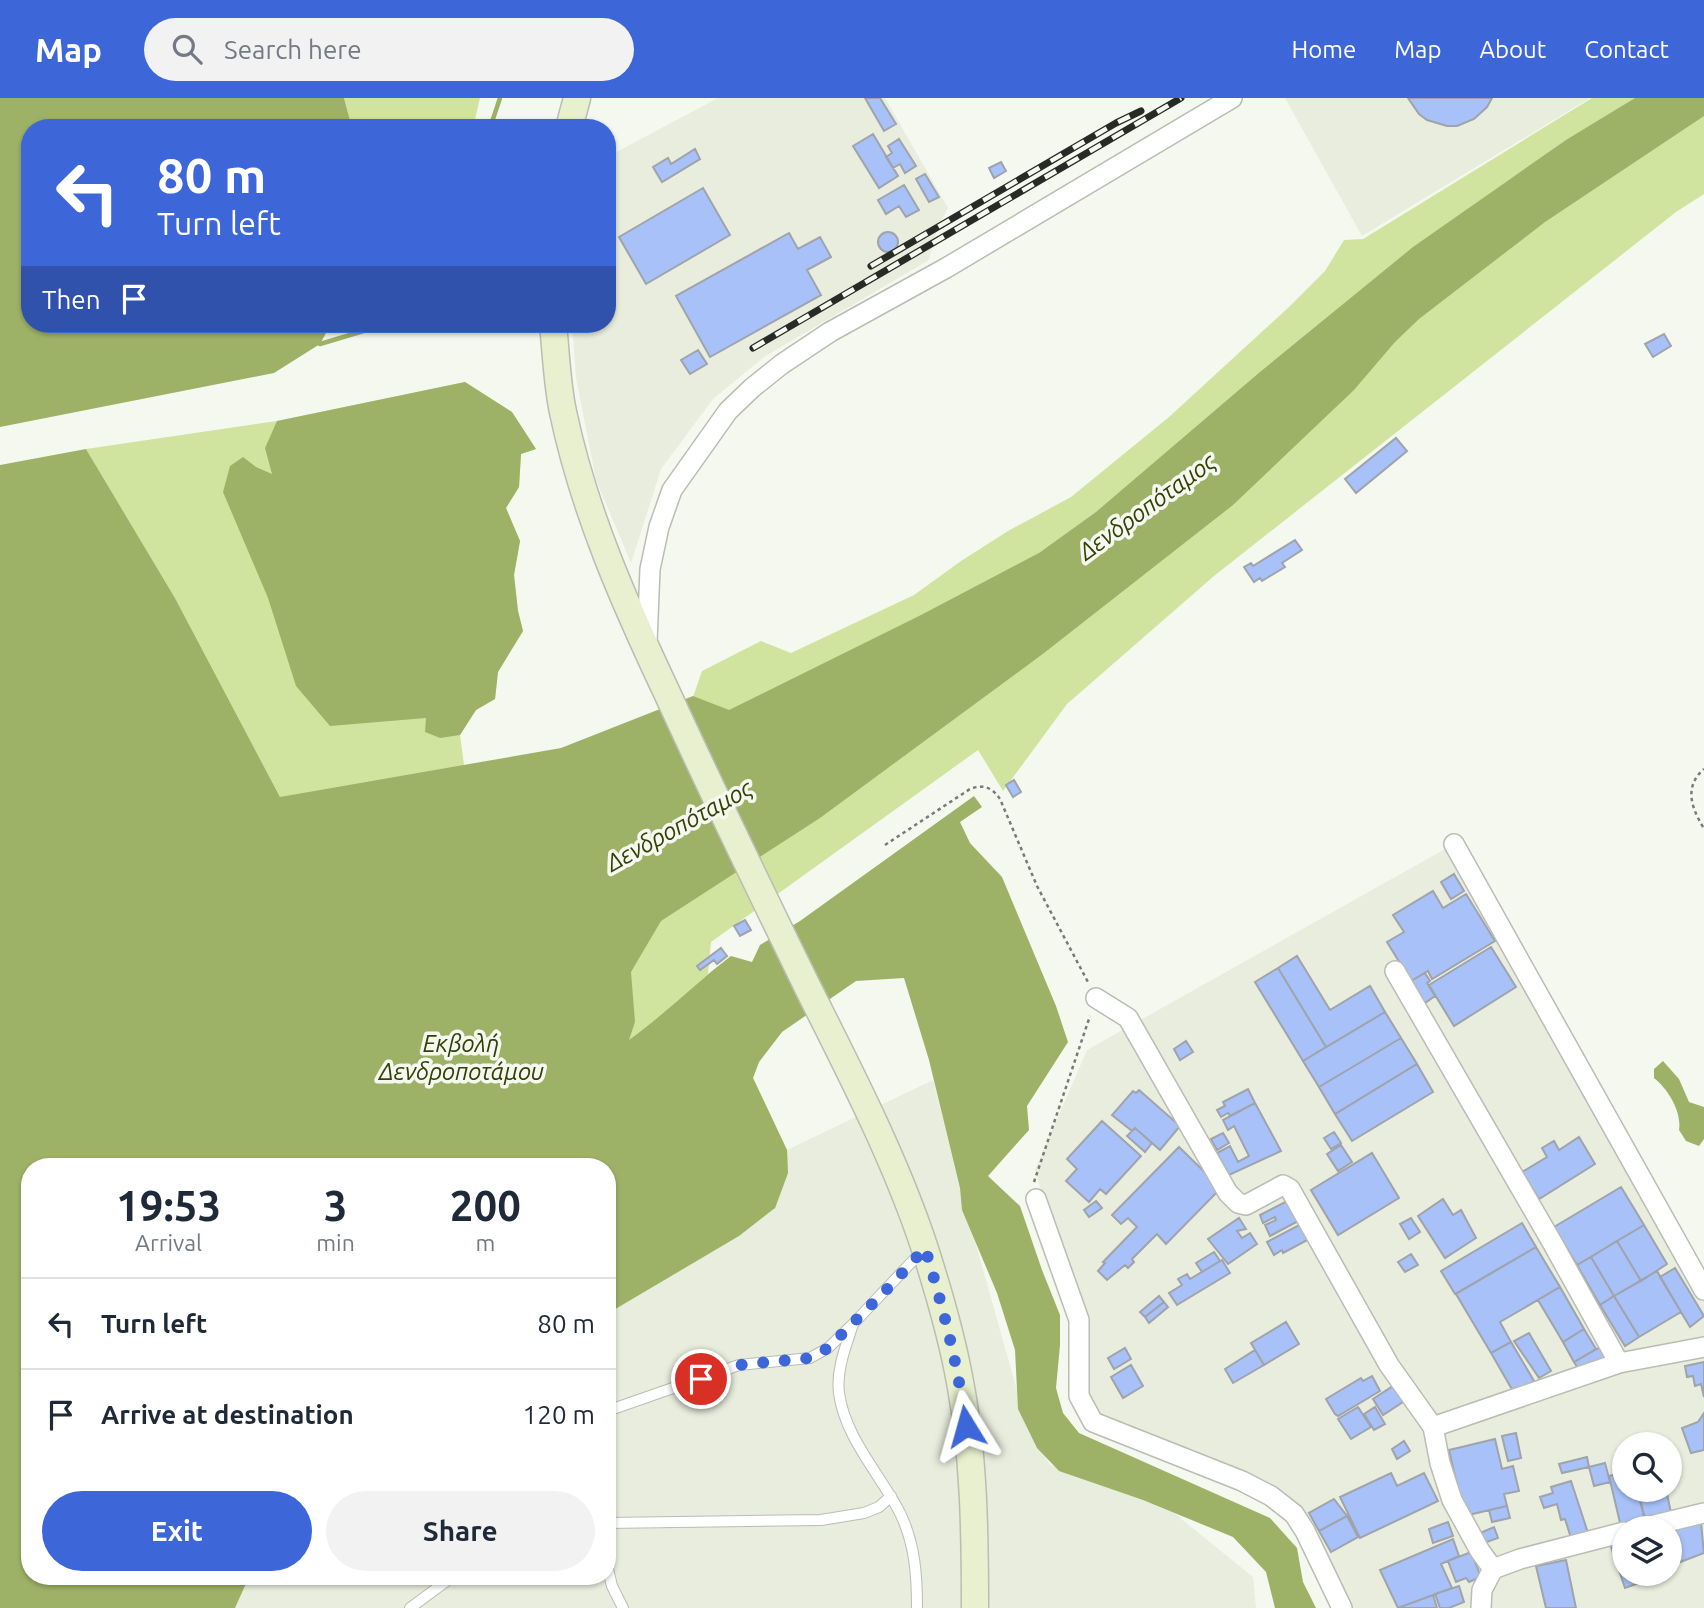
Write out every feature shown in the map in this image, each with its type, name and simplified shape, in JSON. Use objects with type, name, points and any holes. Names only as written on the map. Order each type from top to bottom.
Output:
[{"type":"street","points":[[571,119],[577,98]]},
{"type":"street","points":[[647,650],[650,569],[659,527],[672,490],[728,411],[782,364],[830,332],[963,258],[1232,98]]},
{"type":"street","points":[[554,333],[562,409],[581,485],[604,549],[647,650],[732,832],[891,1162],[925,1248],[946,1317],[961,1384],[969,1448],[975,1608]]},
{"type":"street","points":[[1454,844],[1704,1290]]},
{"type":"street","points":[[1395,971],[1619,1363]]},
{"type":"street","points":[[1097,998],[1128,1018],[1228,1193],[1238,1203],[1246,1205],[1283,1185],[1290,1189],[1389,1365],[1433,1427],[1440,1463],[1452,1500],[1493,1569]]},
{"type":"street","points":[[1036,1199],[1079,1320],[1079,1396],[1093,1422],[1242,1481],[1271,1496],[1294,1514],[1306,1531],[1342,1608]]},
{"type":"street","points":[[1433,1427],[1619,1363],[1704,1347]]},
{"type":"street","points":[[1682,1518],[1704,1513]]},
{"type":"street","points":[[1481,1608],[1482,1590],[1493,1569],[1520,1559],[1612,1535]]},
{"type":"lane","points":[[616,1408],[739,1365],[810,1358],[828,1348],[925,1248]]},
{"type":"lane","points":[[853,1324],[839,1370],[839,1392],[846,1419],[891,1496],[910,1538],[917,1570],[917,1608]]},
{"type":"lane","points":[[616,1523],[821,1520],[864,1513],[879,1507],[891,1496]]},
{"type":"lane","points":[[410,1608],[441,1585]]},
{"type":"lane","points":[[612,1585],[623,1608]]},
{"type":"path","points":[[1703,827],[1693,811],[1690,794],[1695,780],[1704,769]]},
{"type":"path","points":[[885,845],[970,789],[977,786],[990,789],[1000,799],[1037,886],[1097,998],[1036,1175],[1036,1199]]},
{"type":"shaded area","points":[[344,98],[480,98],[475,119],[350,119]]},
{"type":"shaded area","points":[[718,98],[885,98],[948,208],[938,227],[929,260],[764,357],[713,399],[661,469],[631,563],[596,480],[576,378],[573,333],[616,333],[616,152]]},
{"type":"shaded area","points":[[1285,98],[1590,98],[1362,236]]},
{"type":"shaded area","points":[[1592,98],[1704,98],[1704,194],[1676,212],[1214,576],[1067,704],[1003,791],[978,750],[711,942],[708,974],[731,956],[782,1032],[759,1062],[753,1078],[787,1150],[788,1173],[775,1209],[616,1169],[616,1158],[599,1158],[280,797],[175,598],[86,449],[277,421],[465,382],[512,412],[536,449],[521,454],[519,487],[506,508],[520,541],[514,575],[523,631],[498,672],[495,699],[476,710],[460,735],[466,780],[601,745],[692,700],[702,671],[761,641],[791,653],[914,595],[1008,531],[1071,497],[1169,417],[1289,307],[1325,271],[1344,240],[1363,239]]},
{"type":"shaded area","points":[[1454,844],[1704,1290],[1704,1608],[1344,1608],[1304,1531],[1260,1488],[1120,1435],[1094,1411],[1081,1367],[1063,1265],[1035,1170],[1087,1050]]},
{"type":"shaded area","points":[[933,1080],[960,1188],[1029,1433],[1050,1465],[1169,1509],[1253,1577],[1256,1608],[235,1608],[245,1585],[616,1585],[616,1309],[739,1236],[788,1173],[787,1150]]},
{"type":"water","points":[[0,98],[344,98],[350,119],[21,119],[21,333],[326,333],[320,344],[274,373],[0,427]]},
{"type":"water","points":[[1635,98],[1704,98],[1704,116],[1545,222],[1419,319],[1395,342],[1354,390],[1233,505],[1044,653],[820,818],[661,921],[631,972],[635,1022],[629,1040],[731,956],[752,962],[760,945],[800,921],[974,796],[982,807],[960,822],[970,843],[1002,877],[1056,1006],[1068,1042],[1027,1106],[1029,1130],[988,1176],[1020,1206],[1060,1315],[1056,1388],[1063,1413],[1079,1433],[1270,1518],[1297,1548],[1303,1582],[1316,1608],[1275,1608],[1266,1572],[1233,1537],[1143,1500],[1059,1471],[1037,1448],[1018,1409],[1015,1350],[997,1293],[962,1210],[960,1188],[929,1060],[904,978],[856,981],[782,1032],[759,1062],[753,1078],[787,1150],[788,1173],[775,1208],[739,1236],[616,1309],[616,1158],[21,1158],[21,1585],[245,1585],[235,1608],[0,1608],[0,465],[86,449],[175,598],[280,797],[561,748],[693,696],[729,710],[1039,553],[1096,512],[1260,372],[1413,247],[1566,140]]},
{"type":"water","points":[[465,382],[512,412],[536,449],[521,454],[519,487],[506,508],[520,541],[514,575],[523,631],[498,672],[495,699],[476,710],[460,735],[440,738],[425,732],[426,718],[330,726],[296,686],[268,598],[223,492],[230,466],[243,457],[272,474],[265,448],[277,421]]},
{"type":"water","points":[[1663,1061],[1679,1079],[1689,1102],[1704,1107],[1704,1139],[1699,1146],[1686,1141],[1679,1130],[1673,1101],[1654,1078],[1654,1069]]},
{"type":"building","points":[[865,98],[880,98],[896,124],[884,131]]},
{"type":"building","points":[[1408,98],[1492,98],[1474,119],[1457,126],[1447,126],[1427,120],[1419,114]]},
{"type":"building","points":[[873,134],[898,176],[879,188],[853,146]]},
{"type":"building","points":[[899,139],[916,166],[905,173],[900,164],[893,168],[886,157],[892,153],[888,146]]},
{"type":"building","points":[[695,149],[700,159],[662,182],[653,167],[668,158],[671,164]]},
{"type":"building","points":[[1001,162],[1006,171],[994,178],[989,168]]},
{"type":"building","points":[[925,174],[939,197],[929,202],[916,179]]},
{"type":"building","points":[[904,185],[919,210],[906,217],[899,206],[886,214],[878,200]]},
{"type":"building","points":[[703,188],[730,235],[646,284],[619,237]]},
{"type":"building","points":[[888,232],[895,235],[898,242],[895,249],[888,252],[881,249],[878,242],[881,235]]},
{"type":"building","points":[[789,233],[798,249],[820,237],[831,257],[807,270],[821,295],[710,357],[676,296]]},
{"type":"building","points":[[1664,334],[1671,346],[1653,357],[1645,344]]},
{"type":"building","points":[[698,350],[707,364],[690,374],[681,360]]},
{"type":"building","points":[[1396,438],[1407,451],[1356,493],[1345,479]]},
{"type":"building","points":[[1295,540],[1302,550],[1282,563],[1285,567],[1262,581],[1260,578],[1254,582],[1244,567],[1251,563],[1253,566]]},
{"type":"building","points":[[1014,780],[1021,792],[1013,797],[1006,785]]},
{"type":"building","points":[[1454,874],[1464,891],[1451,899],[1441,882]]},
{"type":"building","points":[[1433,891],[1443,908],[1466,894],[1495,941],[1432,979],[1428,971],[1411,981],[1387,942],[1404,932],[1393,915]]},
{"type":"building","points":[[745,920],[751,930],[740,936],[734,926]]},
{"type":"building","points":[[1491,947],[1516,987],[1454,1026],[1429,985]]},
{"type":"building","points":[[721,948],[727,956],[717,964],[714,960],[700,970],[697,966]]},
{"type":"building","points":[[1297,956],[1330,1010],[1370,986],[1385,1012],[1326,1047],[1278,968]]},
{"type":"building","points":[[1278,968],[1326,1047],[1303,1061],[1255,982]]},
{"type":"building","points":[[1425,973],[1430,981],[1427,983],[1435,996],[1425,1003],[1411,981]]},
{"type":"building","points":[[1385,1012],[1401,1038],[1319,1087],[1303,1061]]},
{"type":"building","points":[[1401,1038],[1417,1064],[1335,1114],[1319,1087]]},
{"type":"building","points":[[1186,1041],[1193,1052],[1180,1060],[1174,1049]]},
{"type":"building","points":[[1417,1064],[1433,1092],[1352,1141],[1335,1114]]},
{"type":"building","points":[[1248,1089],[1255,1103],[1230,1116],[1228,1113],[1221,1117],[1217,1110],[1225,1106],[1223,1102]]},
{"type":"building","points":[[1139,1090],[1180,1126],[1160,1150],[1135,1128],[1132,1131],[1112,1115],[1133,1091],[1136,1093]]},
{"type":"building","points":[[1255,1103],[1281,1151],[1229,1175],[1217,1153],[1230,1146],[1238,1162],[1249,1156],[1234,1126],[1228,1130],[1223,1120]]},
{"type":"building","points":[[1102,1121],[1141,1156],[1106,1194],[1100,1189],[1089,1202],[1066,1181],[1077,1169],[1067,1159]]},
{"type":"building","points":[[1135,1128],[1152,1143],[1145,1152],[1127,1136]]},
{"type":"building","points":[[1334,1132],[1341,1143],[1331,1149],[1324,1138]]},
{"type":"building","points":[[1223,1133],[1229,1143],[1217,1150],[1211,1139]]},
{"type":"building","points":[[1579,1137],[1595,1164],[1539,1199],[1522,1172],[1547,1157],[1542,1148],[1554,1141],[1559,1150]]},
{"type":"building","points":[[1341,1145],[1352,1162],[1338,1171],[1327,1154]]},
{"type":"building","points":[[1179,1147],[1221,1188],[1166,1244],[1157,1234],[1132,1259],[1134,1262],[1128,1268],[1125,1265],[1107,1280],[1098,1271],[1105,1263],[1103,1262],[1137,1227],[1128,1218],[1121,1224],[1112,1215]]},
{"type":"building","points":[[1372,1153],[1399,1198],[1338,1235],[1311,1190]]},
{"type":"building","points":[[1621,1187],[1644,1225],[1577,1265],[1554,1227]]},
{"type":"building","points":[[1291,1199],[1302,1219],[1270,1236],[1265,1225],[1276,1220],[1275,1217],[1263,1223],[1260,1215]]},
{"type":"building","points":[[1443,1199],[1453,1215],[1461,1210],[1476,1238],[1445,1258],[1418,1216]]},
{"type":"building","points":[[1096,1201],[1102,1208],[1089,1217],[1084,1210]]},
{"type":"building","points":[[1239,1218],[1246,1229],[1237,1231],[1242,1238],[1250,1233],[1257,1244],[1228,1264],[1208,1239]]},
{"type":"building","points":[[1411,1218],[1420,1232],[1409,1239],[1400,1224]]},
{"type":"building","points":[[1303,1223],[1311,1238],[1274,1255],[1267,1242]]},
{"type":"building","points":[[1522,1223],[1536,1247],[1455,1294],[1441,1271]]},
{"type":"building","points":[[1644,1225],[1667,1264],[1641,1281],[1617,1241]]},
{"type":"building","points":[[1617,1241],[1641,1281],[1614,1296],[1591,1257]]},
{"type":"building","points":[[1536,1247],[1560,1287],[1500,1322],[1511,1342],[1491,1353],[1456,1294]]},
{"type":"building","points":[[1214,1252],[1220,1261],[1202,1272],[1196,1263]]},
{"type":"building","points":[[1411,1254],[1418,1265],[1405,1272],[1398,1262]]},
{"type":"building","points":[[1591,1257],[1614,1296],[1600,1305],[1577,1265]]},
{"type":"building","points":[[1222,1260],[1230,1273],[1177,1305],[1169,1293],[1182,1285],[1178,1279],[1187,1274],[1190,1279]]},
{"type":"building","points":[[1675,1268],[1704,1316],[1690,1327],[1660,1277]]},
{"type":"building","points":[[1657,1271],[1681,1312],[1639,1337],[1614,1296]]},
{"type":"building","points":[[1560,1287],[1584,1329],[1563,1342],[1538,1300]]},
{"type":"building","points":[[1159,1296],[1164,1302],[1145,1317],[1140,1312]]},
{"type":"building","points":[[1614,1296],[1639,1337],[1625,1346],[1600,1305]]},
{"type":"building","points":[[1164,1302],[1168,1307],[1149,1323],[1145,1317]]},
{"type":"building","points":[[1286,1322],[1299,1344],[1264,1365],[1251,1343]]},
{"type":"building","points":[[1584,1329],[1596,1349],[1574,1362],[1563,1342]]},
{"type":"building","points":[[1529,1333],[1551,1371],[1539,1378],[1514,1341]]},
{"type":"building","points":[[1511,1342],[1537,1386],[1517,1398],[1491,1353]]},
{"type":"building","points":[[1604,1345],[1610,1356],[1581,1373],[1574,1362]]},
{"type":"building","points":[[1125,1348],[1131,1359],[1114,1369],[1108,1358]]},
{"type":"building","points":[[1255,1350],[1264,1365],[1233,1383],[1225,1369]]},
{"type":"building","points":[[1704,1362],[1704,1397],[1701,1384],[1695,1386],[1693,1376],[1687,1377],[1685,1366]]},
{"type":"building","points":[[1131,1365],[1143,1386],[1123,1398],[1111,1377]]},
{"type":"building","points":[[1372,1376],[1380,1391],[1338,1416],[1335,1414],[1326,1399],[1361,1378],[1363,1381]]},
{"type":"building","points":[[1393,1386],[1403,1402],[1383,1415],[1373,1399]]},
{"type":"building","points":[[1358,1407],[1371,1427],[1351,1439],[1338,1419]]},
{"type":"building","points":[[1375,1407],[1385,1424],[1374,1430],[1364,1414]]},
{"type":"building","points":[[1704,1413],[1704,1450],[1691,1453],[1682,1428],[1698,1422]]},
{"type":"building","points":[[1516,1433],[1521,1458],[1508,1461],[1502,1436]]},
{"type":"building","points":[[1495,1439],[1502,1469],[1513,1466],[1519,1491],[1504,1494],[1507,1506],[1464,1516],[1449,1450]]},
{"type":"building","points":[[1404,1441],[1410,1451],[1397,1459],[1392,1449]]},
{"type":"building","points":[[1587,1457],[1589,1467],[1562,1473],[1559,1464]]},
{"type":"building","points":[[1605,1463],[1610,1482],[1594,1486],[1589,1467]]},
{"type":"building","points":[[1391,1473],[1397,1486],[1424,1473],[1438,1501],[1360,1538],[1340,1497]]},
{"type":"building","points":[[1571,1481],[1588,1533],[1571,1538],[1565,1519],[1561,1520],[1557,1504],[1544,1508],[1540,1497],[1553,1493],[1551,1487]]},
{"type":"building","points":[[1334,1499],[1347,1516],[1319,1531],[1309,1513]]},
{"type":"building","points":[[1615,1502],[1640,1502],[1644,1516],[1618,1516]]},
{"type":"building","points":[[1641,1502],[1669,1502],[1671,1513],[1644,1516]]},
{"type":"building","points":[[1507,1506],[1510,1518],[1492,1522],[1489,1510]]},
{"type":"building","points":[[1347,1516],[1358,1537],[1331,1552],[1319,1531]]},
{"type":"building","points":[[1448,1522],[1453,1536],[1433,1543],[1429,1529]]},
{"type":"building","points":[[1701,1523],[1704,1553],[1682,1561],[1682,1528]]},
{"type":"building","points":[[1494,1527],[1498,1538],[1484,1543],[1480,1533]]},
{"type":"building","points":[[1453,1539],[1459,1556],[1441,1564],[1452,1588],[1398,1608],[1380,1570]]},
{"type":"building","points":[[1471,1552],[1481,1577],[1469,1582],[1466,1578],[1456,1582],[1448,1561]]},
{"type":"building","points":[[1566,1560],[1576,1608],[1546,1608],[1536,1566]]},
{"type":"building","points":[[1459,1586],[1464,1602],[1449,1608],[1440,1608],[1435,1594]]},
{"type":"building","points":[[1433,1595],[1437,1608],[1398,1608]]},
{"type":"waterway","points":[[493,119],[500,98]]},
{"type":"waterway","points":[[320,344],[357,333]]},
{"type":"railway","points":[[753,348],[1181,98]]},
{"type":"railway","points":[[871,266],[1141,111]]},
{"type":"route","points":[[701,1379],[739,1365],[810,1358],[828,1348],[925,1248],[946,1317],[961,1384],[966,1426]]},
{"type":"water label","name":"Δενδροπόταμος","points":[[1147,507]]},
{"type":"water label","name":"Δενδροπόταμος","points":[[679,826]]},
{"type":"water label","name":"Εκβολή Δενδροποτάμου","points":[[461,1058]]}]
